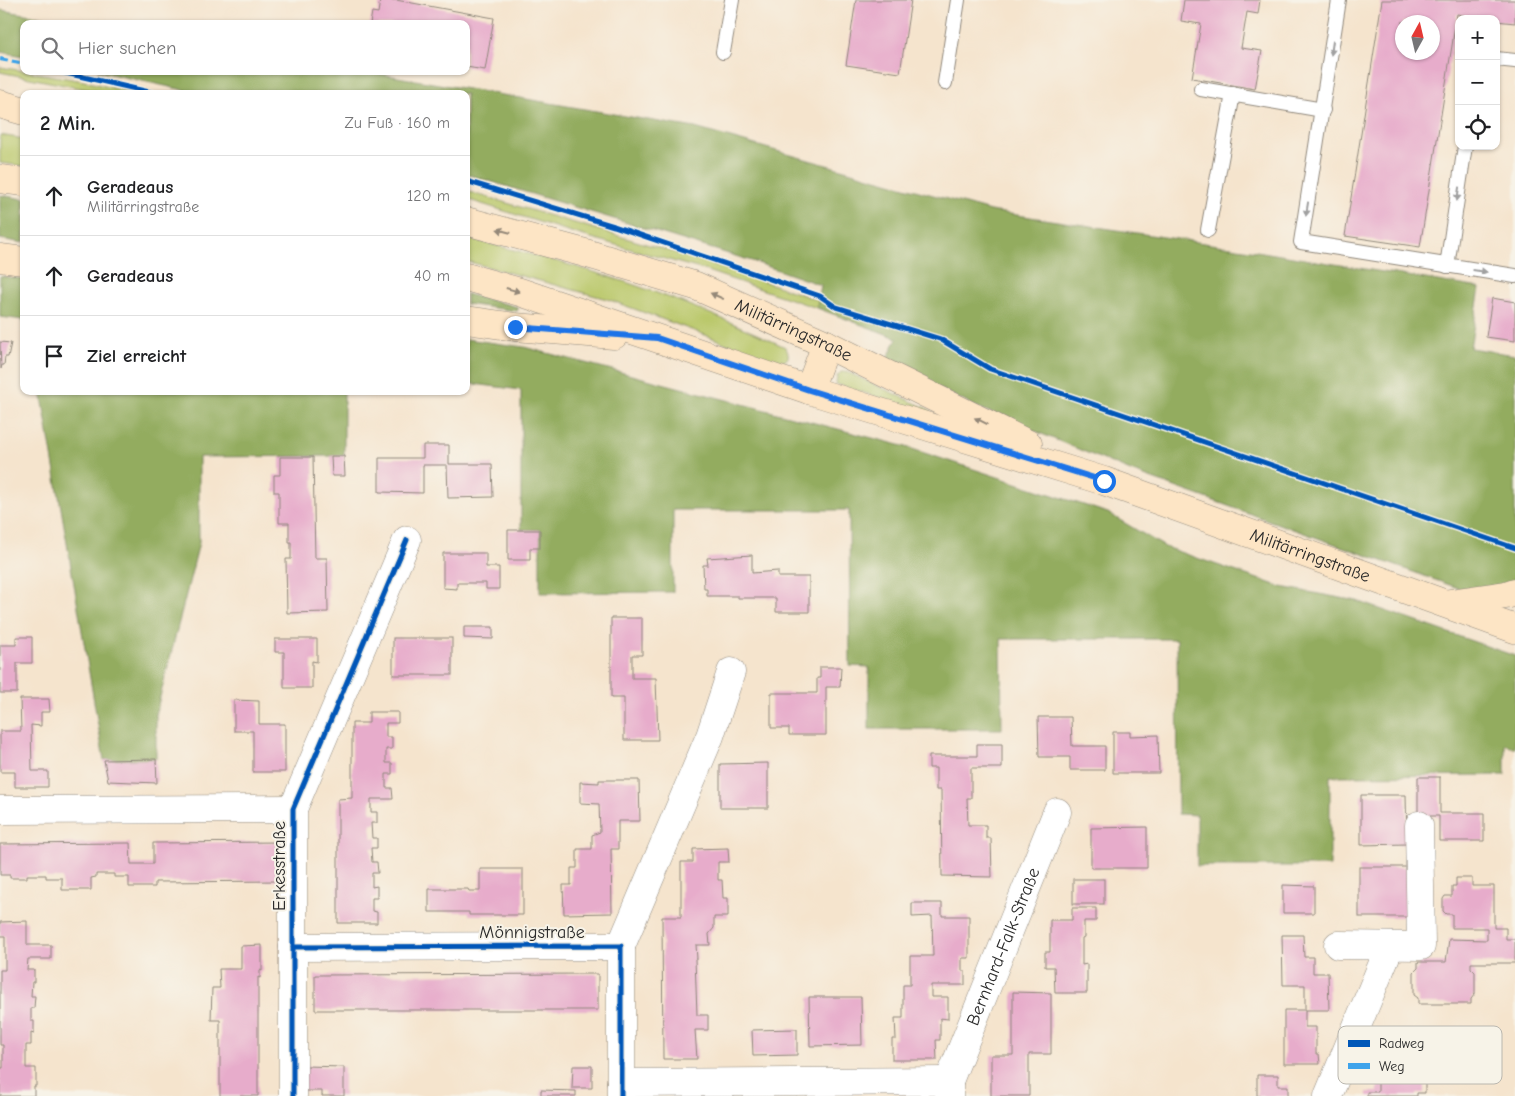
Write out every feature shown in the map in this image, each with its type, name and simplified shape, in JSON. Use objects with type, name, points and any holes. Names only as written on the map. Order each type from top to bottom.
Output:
[{"type":"main road","points":[[0,104],[20,110]]},
{"type":"main road","points":[[0,114],[20,116]]},
{"type":"main road","points":[[0,179],[20,182]]},
{"type":"main road","name":"Militärringstraße","points":[[470,222],[585,252],[696,286],[826,344],[1104,481]]},
{"type":"main road","points":[[0,258],[20,260]]},
{"type":"main road","name":"Militärringstraße","points":[[470,278],[520,292],[809,390],[1104,481],[1515,629]]},
{"type":"main road","points":[[470,321],[515,327],[657,338]]},
{"type":"main road","points":[[809,390],[826,344]]},
{"type":"main road","points":[[1446,604],[1515,592]]},
{"type":"street","name":"Erkesstraße","points":[[293,1096],[293,809],[407,540]]},
{"type":"street","points":[[621,1090],[621,946],[710,736],[732,672]]},
{"type":"street","name":"Erkesstraße","points":[[0,810],[293,809]]},
{"type":"street","name":"Bernhard-Falk-Straße","points":[[621,1090],[949,1089],[1057,812]]},
{"type":"street","points":[[1338,945],[1421,946],[1419,825]]},
{"type":"street","name":"Mönnigstraße","points":[[293,947],[621,946]]},
{"type":"street","points":[[1357,1026],[1390,946]]},
{"type":"street","points":[[1328,1096],[1338,1072]]},
{"type":"lane","points":[[723,52],[732,0]]},
{"type":"lane","points":[[945,83],[958,0]]},
{"type":"lane","points":[[1339,0],[1302,242],[1515,276]]},
{"type":"lane","points":[[1500,59],[1515,61]]},
{"type":"lane","points":[[1201,89],[1322,110]]},
{"type":"lane","points":[[1208,230],[1233,94]]},
{"type":"lane","points":[[1447,266],[1464,150]]},
{"type":"green space","points":[[0,10],[62,20],[20,20],[20,55],[0,52]]},
{"type":"green space","points":[[0,67],[20,70],[20,75],[48,75],[121,90],[89,90],[0,72]]},
{"type":"green space","points":[[115,75],[386,75],[695,128],[990,211],[1244,249],[1480,288],[1470,348],[1515,355],[1515,586],[1493,593],[1458,588],[1133,472],[970,404],[886,362],[897,338],[817,308],[821,285],[752,261],[470,175],[470,90],[184,90]]},
{"type":"green space","points":[[0,135],[20,138],[20,166],[0,163]]},
{"type":"green space","points":[[470,192],[707,262],[818,300],[817,308],[704,270],[574,233],[470,200]]},
{"type":"green space","points":[[0,195],[20,198],[20,242],[0,239]]},
{"type":"green space","points":[[470,239],[538,256],[632,284],[677,300],[785,347],[788,358],[783,362],[770,362],[708,336],[607,299],[470,262]]},
{"type":"green space","points":[[0,276],[20,278],[20,320],[0,317]]},
{"type":"green space","points":[[470,295],[518,307],[517,311],[470,305]]},
{"type":"green space","points":[[470,340],[524,347],[903,446],[1108,513],[1165,547],[1281,587],[1357,601],[1515,656],[1515,748],[1505,744],[1505,775],[1330,776],[1330,866],[1197,866],[1197,815],[1178,814],[1177,639],[1001,639],[1002,729],[869,729],[869,667],[850,666],[849,510],[673,510],[673,592],[540,593],[540,530],[521,530],[521,390],[470,384]]},
{"type":"green space","points":[[841,372],[847,372],[930,410],[932,414],[836,384],[837,376]]},
{"type":"green space","points":[[42,395],[344,395],[344,456],[199,457],[199,543],[156,713],[156,759],[104,760]]},
{"type":"building","points":[[380,0],[396,0],[494,18],[485,70],[470,68],[470,20],[371,20],[372,12],[378,13]]},
{"type":"building","points":[[856,0],[911,0],[900,73],[846,65]]},
{"type":"building","points":[[1184,0],[1260,0],[1258,14],[1247,12],[1241,48],[1262,51],[1255,89],[1192,78],[1201,24],[1181,21]]},
{"type":"building","points":[[1382,0],[1515,0],[1515,23],[1500,21],[1500,15],[1455,15],[1455,27],[1420,247],[1345,236]]},
{"type":"building","points":[[1492,298],[1515,302],[1515,341],[1486,337]]},
{"type":"building","points":[[0,342],[11,343],[8,357],[5,357],[4,365],[2,365],[1,369]]},
{"type":"building","points":[[423,445],[449,445],[449,464],[492,464],[493,497],[448,498],[447,465],[423,465],[423,493],[379,492],[379,458],[423,458]]},
{"type":"building","points":[[331,456],[344,456],[345,476],[332,476]]},
{"type":"building","points":[[280,457],[313,457],[315,558],[327,558],[328,612],[287,613],[286,559],[291,559],[289,523],[279,523],[279,492],[274,492],[274,475],[280,475]]},
{"type":"building","points":[[508,530],[540,530],[540,548],[530,548],[530,560],[508,560]]},
{"type":"building","points":[[443,553],[486,553],[486,567],[499,567],[499,589],[486,589],[486,583],[457,583],[457,589],[443,588]]},
{"type":"building","points":[[752,555],[752,573],[778,571],[778,577],[809,577],[809,612],[776,612],[776,598],[707,596],[707,589],[704,589],[703,565],[708,565],[707,558]]},
{"type":"building","points":[[611,618],[642,618],[642,655],[632,655],[632,678],[656,678],[658,740],[624,740],[624,698],[611,698]]},
{"type":"building","points":[[464,627],[493,627],[493,639],[464,638]]},
{"type":"building","points":[[16,637],[32,637],[32,663],[17,663],[17,693],[0,693],[0,645],[16,645]]},
{"type":"building","points":[[393,638],[452,638],[452,675],[393,675]]},
{"type":"building","points":[[275,639],[317,639],[317,662],[312,661],[312,688],[284,688],[284,652],[275,652]]},
{"type":"building","points":[[820,667],[841,667],[840,687],[826,687],[826,735],[789,735],[789,728],[771,728],[771,693],[817,693],[817,678],[820,678]]},
{"type":"building","points":[[20,699],[49,699],[50,712],[41,712],[41,726],[31,725],[32,771],[48,771],[48,787],[15,787],[15,772],[0,772],[0,731],[21,731]]},
{"type":"building","points":[[234,700],[259,701],[259,724],[285,724],[285,772],[253,772],[253,731],[234,731]]},
{"type":"building","points":[[369,712],[398,712],[398,723],[386,723],[386,737],[392,737],[392,749],[386,749],[386,763],[392,763],[392,774],[386,774],[386,788],[392,788],[393,799],[371,799],[371,812],[377,812],[377,823],[371,823],[372,838],[377,838],[377,848],[371,848],[372,862],[377,862],[378,873],[372,873],[372,887],[377,886],[377,898],[372,898],[372,911],[377,912],[377,923],[338,923],[338,799],[352,798],[352,723],[369,723]]},
{"type":"building","points":[[1038,717],[1071,717],[1072,746],[1105,746],[1105,770],[1070,770],[1070,757],[1039,757]]},
{"type":"building","points":[[1113,732],[1130,732],[1130,736],[1158,735],[1159,773],[1113,773]]},
{"type":"building","points":[[977,744],[1002,744],[1002,768],[971,768],[971,798],[967,798],[968,825],[986,825],[986,838],[991,838],[992,877],[942,876],[941,790],[936,790],[936,768],[929,768],[929,756],[977,756]]},
{"type":"building","points":[[156,759],[157,783],[108,781],[104,760]]},
{"type":"building","points":[[768,763],[768,808],[720,808],[720,764]]},
{"type":"building","points":[[1418,777],[1440,777],[1440,813],[1484,813],[1484,841],[1439,841],[1439,816],[1418,816]]},
{"type":"building","points":[[599,780],[639,780],[640,821],[618,821],[618,849],[611,849],[612,913],[564,914],[563,885],[571,885],[571,868],[577,868],[577,849],[592,849],[592,835],[600,832],[599,804],[580,803],[580,782],[599,783]]},
{"type":"building","points":[[1361,795],[1406,795],[1407,844],[1361,845]]},
{"type":"building","points":[[1147,827],[1147,868],[1091,868],[1091,828]]},
{"type":"building","points":[[281,842],[281,881],[155,882],[155,887],[129,887],[129,877],[114,877],[114,874],[96,874],[96,877],[91,878],[91,890],[62,890],[62,878],[46,878],[46,875],[27,875],[27,878],[10,878],[10,875],[0,875],[0,844],[130,843],[131,864],[153,864],[153,843]]},
{"type":"building","points":[[728,848],[729,862],[718,862],[718,880],[722,880],[723,898],[728,898],[728,917],[714,917],[714,928],[709,934],[710,945],[696,945],[697,1015],[708,1015],[708,1030],[695,1030],[697,1059],[663,1059],[662,917],[681,917],[681,862],[693,862],[693,849]]},
{"type":"building","points":[[1359,867],[1407,867],[1407,917],[1359,917]]},
{"type":"building","points":[[480,869],[523,869],[523,915],[469,915],[469,912],[429,912],[429,889],[468,889],[469,891],[480,891]]},
{"type":"building","points":[[1456,878],[1472,878],[1472,886],[1494,886],[1494,928],[1506,928],[1506,939],[1515,939],[1515,963],[1471,963],[1471,968],[1475,972],[1475,994],[1471,999],[1471,1004],[1418,1004],[1418,998],[1414,995],[1414,972],[1418,968],[1418,962],[1446,962],[1449,939],[1487,940],[1487,928],[1452,928],[1452,914],[1446,914],[1443,911],[1443,899],[1445,896],[1452,896],[1452,886],[1456,886]]},
{"type":"building","points":[[1073,879],[1104,879],[1104,904],[1073,904]]},
{"type":"building","points":[[1283,885],[1314,886],[1314,913],[1283,913]]},
{"type":"building","points":[[912,903],[942,903],[942,916],[969,916],[969,958],[962,958],[962,971],[965,971],[965,985],[931,985],[931,997],[948,997],[948,1019],[940,1018],[940,1040],[936,1040],[937,1060],[892,1060],[892,1039],[896,1039],[895,1018],[903,1018],[903,985],[910,985],[910,956],[933,956],[932,916],[912,917]]},
{"type":"building","points":[[1072,908],[1096,908],[1096,921],[1084,921],[1084,937],[1082,938],[1082,965],[1087,964],[1087,993],[1055,993],[1054,967],[1045,967],[1045,952],[1050,952],[1050,920],[1072,920]]},
{"type":"building","points":[[27,921],[27,945],[51,945],[51,959],[28,959],[27,970],[34,970],[31,996],[35,996],[34,1008],[31,1008],[31,1021],[34,1021],[34,1033],[31,1032],[31,1045],[26,1045],[26,1068],[36,1068],[36,1086],[34,1086],[34,1096],[0,1096],[0,1068],[3,1068],[3,1045],[0,1045],[0,970],[5,970],[5,936],[0,936],[0,922]]},
{"type":"building","points":[[1282,935],[1303,935],[1304,957],[1313,957],[1313,973],[1328,973],[1329,1010],[1305,1010],[1305,985],[1283,985]]},
{"type":"building","points":[[262,945],[262,971],[260,970],[260,978],[258,977],[258,1096],[220,1096],[220,1020],[211,1020],[212,988],[220,988],[219,969],[241,969],[241,946]]},
{"type":"building","points":[[598,974],[598,1010],[315,1010],[315,975]]},
{"type":"building","points":[[1013,992],[1051,993],[1051,1054],[1029,1054],[1029,1096],[991,1096],[991,1055],[1013,1055]]},
{"type":"building","points":[[809,997],[861,997],[862,1045],[810,1046]]},
{"type":"building","points":[[1284,1010],[1305,1010],[1305,1027],[1316,1027],[1316,1054],[1319,1054],[1320,1064],[1284,1064]]},
{"type":"building","points":[[797,1029],[797,1055],[753,1056],[752,1030]]},
{"type":"building","points":[[304,1066],[344,1067],[344,1096],[322,1096],[322,1091],[304,1091]]},
{"type":"building","points":[[573,1066],[592,1066],[592,1088],[572,1088]]},
{"type":"building","points":[[1257,1075],[1278,1075],[1278,1086],[1288,1086],[1288,1096],[1257,1096]]},
{"type":"building","points":[[1378,1084],[1425,1084],[1425,1093],[1417,1093],[1417,1096],[1367,1096],[1367,1092],[1378,1092]]},
{"type":"building","points":[[541,1090],[576,1091],[576,1096],[541,1096]]},
{"type":"marked path","points":[[0,59],[20,63]]},
{"type":"cycle path","points":[[75,75],[140,90]]},
{"type":"cycle path","points":[[470,182],[614,226],[820,296],[836,307],[940,339],[990,369],[1515,548]]},
{"type":"cycle path","points":[[293,1096],[293,809],[407,540]]},
{"type":"cycle path","points":[[293,947],[621,946],[621,1096]]},
{"type":"route","points":[[515,327],[657,338],[809,390],[1104,481]]}]
